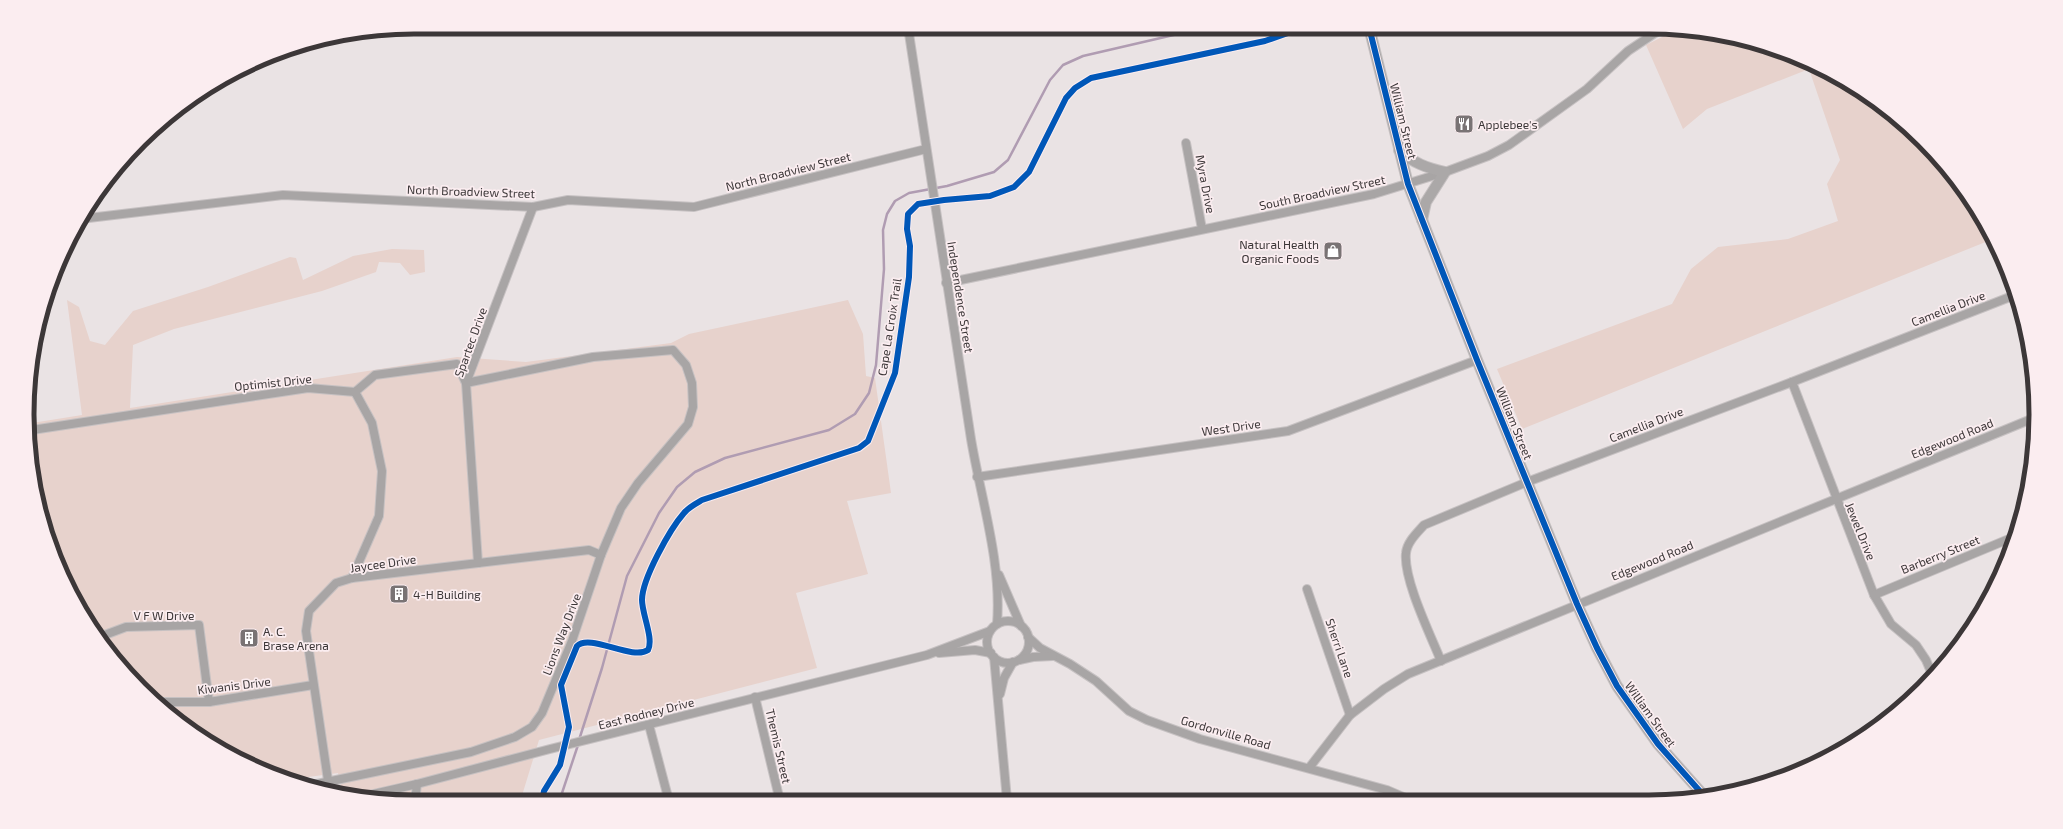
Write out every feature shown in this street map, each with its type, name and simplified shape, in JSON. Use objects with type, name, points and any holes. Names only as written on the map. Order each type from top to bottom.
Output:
[{"type":"main road","name":"William Street","points":[[1371,34],[1408,184],[1477,360],[1596,648],[1617,686],[1658,744],[1700,792]]},
{"type":"main road","points":[[1399,150],[1410,160],[1427,168],[1445,172],[1426,202],[1422,220]]},
{"type":"street","name":"Independence Street","points":[[909,34],[934,205],[977,477],[996,569],[999,600],[997,624]]},
{"type":"street","name":"South Broadview Street","points":[[946,283],[1374,194],[1445,172],[1488,156],[1509,145],[1588,88],[1628,51],[1653,34]]},
{"type":"street","name":"Myra Drive","points":[[1186,143],[1202,229]]},
{"type":"street","name":"North Broadview Street","points":[[89,218],[283,195],[533,207],[568,200],[694,207],[926,149]]},
{"type":"street","name":"Spartec Drive","points":[[478,563],[466,383],[533,207]]},
{"type":"street","name":"Camellia Drive","points":[[1441,661],[1407,575],[1406,552],[1413,538],[1424,525],[1527,482],[1792,382],[2010,297]]},
{"type":"street","name":"Lions Way Drive","points":[[329,785],[471,752],[515,737],[532,727],[542,713],[572,641],[601,555],[621,508],[638,483],[688,424],[693,406],[692,383],[686,365],[673,350],[593,357],[466,383]]},
{"type":"street","name":"West Drive","points":[[977,477],[1288,431],[1477,360]]},
{"type":"street","points":[[352,578],[380,516],[382,471],[372,423],[355,392],[375,375],[457,364],[466,383]]},
{"type":"street","name":"Jewel Drive","points":[[1792,382],[1874,595],[1891,624],[1916,645],[1926,660],[1930,670]]},
{"type":"street","name":"Optimist Drive","points":[[35,430],[308,388],[355,392]]},
{"type":"street","name":"Edgewood Road","points":[[1309,768],[1350,715],[1384,689],[1408,674],[2029,420]]},
{"type":"street","name":"Barberry Street","points":[[1874,595],[2008,539]]},
{"type":"street","name":"Jaycee Drive","points":[[329,785],[306,631],[309,611],[336,583],[352,578],[589,550],[601,555]]},
{"type":"street","name":"Independence Street","points":[[996,569],[1021,626]]},
{"type":"street","name":"Sherri Lane","points":[[1307,589],[1350,715]]},
{"type":"street","points":[[999,701],[1004,678],[1015,662],[1025,654],[1028,648],[1028,637],[1021,626],[1013,622],[1006,621],[997,624],[990,631],[987,645],[992,655],[999,701],[1006,795]]},
{"type":"street","name":"V F W Drive","points":[[105,635],[126,627],[199,625],[209,702]]},
{"type":"street","name":"East Rodney Drive","points":[[375,793],[417,784],[929,654],[990,631]]},
{"type":"street","name":"Gordonville Road","points":[[1028,637],[1040,648],[1070,664],[1096,681],[1130,711],[1147,720],[1200,739],[1309,768],[1387,790],[1399,795]]},
{"type":"street","name":"East Rodney Drive","points":[[929,654],[975,650],[992,655]]},
{"type":"street","points":[[992,655],[1000,661],[1015,662]]},
{"type":"street","name":"Gordonville Road","points":[[1015,662],[1033,657],[1054,656]]},
{"type":"street","name":"Kiwanis Drive","points":[[165,702],[209,702],[313,685]]},
{"type":"street","name":"Themis Street","points":[[755,697],[779,795]]},
{"type":"street","points":[[649,725],[667,795]]},
{"type":"street","points":[[416,795],[417,784]]},
{"type":"shaded area","points":[[1667,35],[1698,37],[1723,41],[1771,54],[1808,69],[1707,109],[1683,129],[1646,45]]},
{"type":"shaded area","points":[[1809,70],[1860,98],[1899,128],[1918,145],[1935,164],[1965,203],[1987,241],[1522,429],[1497,369],[1672,304],[1691,269],[1718,247],[1788,239],[1838,221],[1827,184],[1840,160]]},
{"type":"shaded area","points":[[392,249],[424,250],[425,272],[410,275],[400,263],[379,262],[376,272],[322,291],[174,329],[133,345],[130,408],[457,357],[526,362],[671,343],[689,334],[848,300],[863,334],[866,376],[875,378],[891,493],[847,501],[868,574],[796,593],[817,668],[539,740],[522,795],[390,794],[342,788],[338,773],[302,778],[246,756],[224,744],[203,731],[164,701],[145,684],[128,665],[98,626],[85,605],[73,583],[54,537],[41,489],[37,464],[34,423],[82,415],[67,300],[79,307],[90,341],[105,345],[133,311],[208,287],[290,257],[296,258],[303,280],[353,256]]},
{"type":"waterway","points":[[579,740],[602,668],[627,576],[659,513],[677,487],[695,472],[725,458],[829,430],[855,414],[869,393],[876,365],[884,269],[883,230],[887,214],[895,201],[909,193],[947,186],[994,172],[1008,160],[1050,80],[1063,65],[1083,56],[1178,34]]},
{"type":"waterway","points":[[561,795],[578,745]]},
{"type":"cycle path","name":"Cape La Croix Trail","points":[[543,795],[544,791],[560,765],[569,727],[561,685],[577,646],[583,643],[591,643],[632,652],[648,650],[650,640],[642,600],[643,591],[658,555],[678,520],[684,513],[690,507],[702,500],[859,448],[868,441],[895,373],[909,277],[910,246],[907,229],[908,214],[918,204],[990,196],[1014,187],[1029,172],[1066,98],[1075,88],[1091,78],[1265,41],[1285,34]]},
{"type":"cycle path","points":[[1371,34],[1408,184],[1477,360],[1577,604],[1597,648],[1617,686],[1658,744],[1700,792]]},
{"type":"place","name":"Applebee's","points":[[1464,124]]},
{"type":"place","name":"Natural Health Organic Foods","points":[[1333,251]]},
{"type":"place","name":"4-H Building","points":[[399,594]]},
{"type":"place","name":"A. C. Brase Arena","points":[[249,638]]}]
